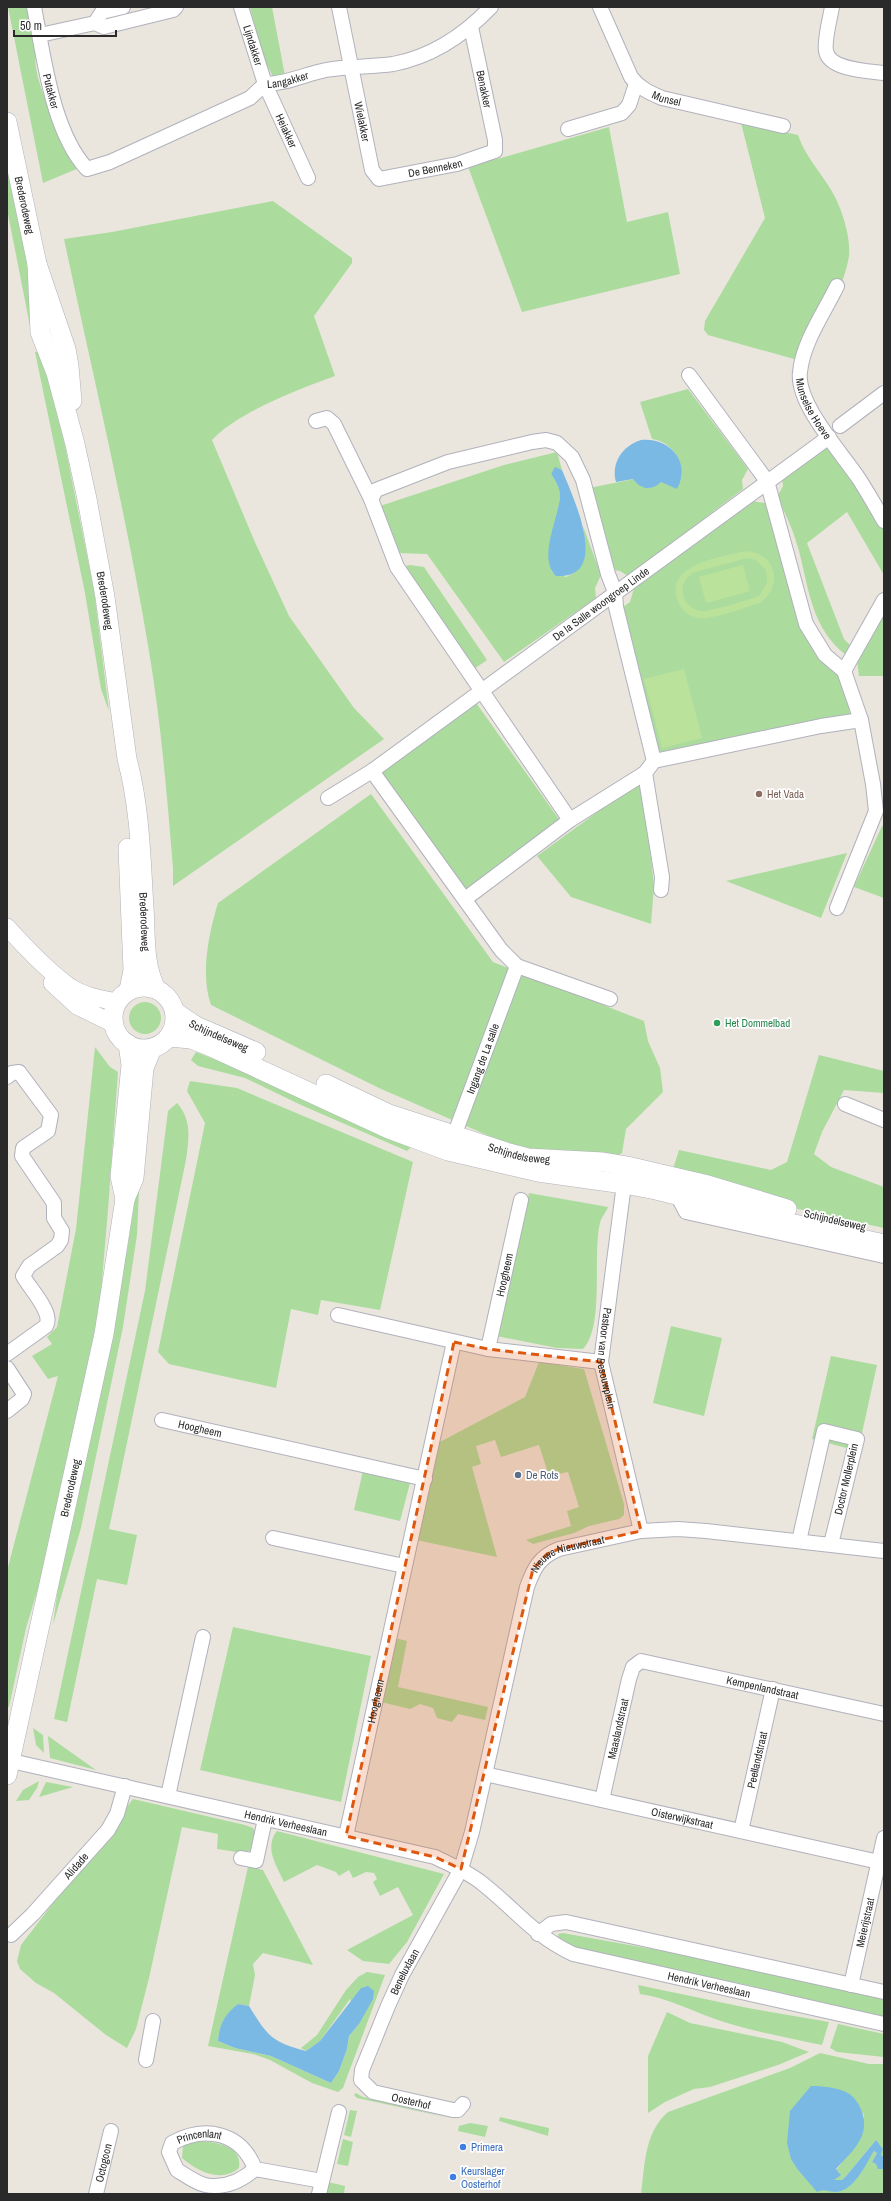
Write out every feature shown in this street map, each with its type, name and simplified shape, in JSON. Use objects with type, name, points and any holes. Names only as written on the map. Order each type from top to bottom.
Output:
[{"type":"main road","name":"Brederodeweg","points":[[7,122],[37,264],[70,366],[75,444],[105,597],[127,759],[134,783],[142,864],[148,968],[156,988]]},
{"type":"main road","name":"Brederodeweg","points":[[123,996],[133,970],[125,781],[127,759]]},
{"type":"main road","points":[[138,987],[156,988],[170,1000],[175,1012],[175,1026],[169,1037],[161,1044],[152,1048],[139,1049],[128,1044],[117,1033],[114,1024],[114,1010],[123,996],[138,987]]},
{"type":"main road","name":"Schijndelseweg","points":[[175,1012],[196,1026],[451,1142],[538,1172],[624,1184],[677,1195],[781,1221],[884,1244]]},
{"type":"main road","name":"Schijndelseweg","points":[[169,1037],[191,1039],[207,1045],[389,1129],[528,1158],[603,1162],[660,1173],[708,1185],[769,1205],[884,1231]]},
{"type":"main road","name":"Brederodeweg","points":[[125,1199],[120,1176],[131,1066],[128,1044]]},
{"type":"main road","name":"Brederodeweg","points":[[8,1766],[104,1334],[125,1199],[134,1178],[144,1068],[152,1048]]},
{"type":"street","name":"Putakker","points":[[34,7],[53,100],[78,160],[87,169]]},
{"type":"street","points":[[40,35],[95,22],[102,12],[123,7]]},
{"type":"street","points":[[95,22],[104,27],[173,10],[176,7]]},
{"type":"street","name":"Lijndakker","points":[[241,7],[265,84]]},
{"type":"street","name":"Wielakker","points":[[339,7],[374,175]]},
{"type":"street","name":"Langakker","points":[[87,169],[110,162],[250,98],[265,84],[278,84],[309,73],[394,63],[433,51],[471,27],[491,7]]},
{"type":"street","name":"Munsel","points":[[600,7],[624,65],[636,84],[662,98],[783,126]]},
{"type":"street","points":[[832,7],[826,50],[828,58],[837,65],[884,73]]},
{"type":"street","name":"Benakker","points":[[471,27],[495,140],[495,151]]},
{"type":"street","name":"Heiakker","points":[[265,84],[308,178]]},
{"type":"street","points":[[568,129],[622,112],[629,105],[636,84]]},
{"type":"street","name":"De Benneken","points":[[374,175],[379,178],[385,178],[457,164],[495,151]]},
{"type":"street","name":"Munselse Hoeve","points":[[838,286],[804,352],[799,373],[803,396],[829,437],[859,479],[884,521]]},
{"type":"street","points":[[689,376],[766,481],[806,624],[825,655],[844,671],[861,720],[874,784],[876,811],[837,908]]},
{"type":"street","points":[[840,426],[884,393]]},
{"type":"street","points":[[316,421],[327,418],[334,424],[371,499],[397,567],[480,691],[570,820]]},
{"type":"street","name":"De la Salle woongroep Linde","points":[[328,798],[372,771],[766,481],[829,437]]},
{"type":"street","points":[[371,499],[376,490],[448,462],[532,442],[546,440],[557,443],[572,457],[583,480],[608,574],[616,592],[616,607],[654,761]]},
{"type":"street","points":[[844,671],[884,600]]},
{"type":"street","points":[[465,899],[570,820],[645,773],[654,761],[821,726],[861,720]]},
{"type":"street","points":[[372,771],[502,950],[518,966],[610,999]]},
{"type":"street","points":[[645,773],[662,877],[661,890]]},
{"type":"street","points":[[7,928],[31,954],[70,987],[100,999],[123,996]]},
{"type":"street","points":[[31,954],[38,968],[71,1001],[114,1024]]},
{"type":"street","name":"Ingang de La salle","points":[[451,1142],[518,966]]},
{"type":"street","points":[[7,1354],[46,1326],[48,1322],[47,1313],[23,1276],[29,1266],[57,1246],[61,1240],[62,1231],[54,1218],[54,1202],[22,1156],[23,1148],[48,1131],[51,1115],[13,1075]]},
{"type":"street","points":[[845,1104],[884,1120]]},
{"type":"street","name":"Pastoor van Besouwplein","points":[[624,1184],[601,1362],[641,1531]]},
{"type":"street","points":[[677,1195],[686,1212],[884,1256]]},
{"type":"street","name":"Hoogheem","points":[[488,1349],[521,1200]]},
{"type":"street","points":[[338,1315],[488,1349],[601,1362]]},
{"type":"street","name":"Hoogheem","points":[[346,1836],[454,1342]]},
{"type":"street","points":[[7,1368],[24,1394],[22,1400],[7,1411]]},
{"type":"street","name":"Hoogheem","points":[[162,1420],[425,1479]]},
{"type":"street","name":"Doctor Mollerplein","points":[[800,1541],[824,1431],[857,1439],[831,1544]]},
{"type":"street","name":"Nieuwe Nieuwstraat","points":[[460,1869],[472,1832],[486,1774],[527,1586],[534,1569],[547,1554],[641,1531],[699,1530],[884,1551]]},
{"type":"street","points":[[273,1538],[404,1566]]},
{"type":"street","points":[[168,1796],[203,1637]]},
{"type":"street","name":"Kempenlandstraat","points":[[641,1662],[773,1689],[884,1714]]},
{"type":"street","name":"Maaslandstraat","points":[[602,1800],[629,1679],[633,1667],[641,1662]]},
{"type":"street","name":"Peellandstraat","points":[[741,1831],[773,1689]]},
{"type":"street","name":"Hendrik Verheeslaan","points":[[8,1766],[125,1786],[435,1857],[460,1869],[483,1883],[538,1934],[554,1945],[573,1954],[884,2024]]},
{"type":"street","name":"Oisterwijkstraat","points":[[486,1774],[879,1862]]},
{"type":"street","name":"Alidade","points":[[11,1935],[33,1914],[108,1830],[117,1814],[125,1786]]},
{"type":"street","points":[[241,1858],[256,1861],[265,1819]]},
{"type":"street","name":"Meierijstraat","points":[[851,1985],[884,1838]]},
{"type":"street","name":"Beneluxlaan","points":[[362,2080],[362,2070],[396,1987],[460,1869]]},
{"type":"street","points":[[538,1934],[551,1924],[566,1922],[884,1992]]},
{"type":"street","points":[[146,2060],[152,2021]]},
{"type":"street","name":"Oosterhof","points":[[362,2080],[373,2092],[453,2110],[458,2110],[463,2104]]},
{"type":"street","points":[[255,2169],[321,2188],[339,2112]]},
{"type":"street","name":"Octogoon","points":[[96,2194],[111,2131]]},
{"type":"street","name":"Princenlant","points":[[216,2133],[237,2143],[251,2157],[255,2169],[243,2180],[228,2185],[205,2185],[177,2170],[169,2152],[172,2143],[187,2134],[216,2133]]},
{"type":"highlighted area","points":[[454,1342],[488,1349],[601,1362],[641,1531],[559,1549],[547,1554],[533,1569],[461,1869],[435,1857],[346,1836]]},
{"type":"green space","points":[[8,7],[27,7],[37,49],[35,60],[42,92],[57,127],[79,168],[43,183]]},
{"type":"green space","points":[[250,7],[272,7],[285,76],[274,79],[262,54]]},
{"type":"green space","points":[[741,123],[798,135],[801,144],[835,197],[846,226],[849,242],[849,256],[846,270],[836,297],[801,361],[708,335],[704,330],[705,321],[765,218]]},
{"type":"green space","points":[[609,127],[627,222],[668,212],[680,274],[522,312],[467,164],[501,158]]},
{"type":"green space","points":[[7,156],[33,282],[32,336],[7,209]]},
{"type":"green space","points":[[273,201],[352,258],[352,263],[314,316],[335,376],[270,402],[237,420],[212,440],[254,540],[289,616],[354,708],[384,739],[173,886],[173,868],[163,759],[149,651],[120,496],[64,239],[112,232]]},
{"type":"green space","points":[[46,351],[94,590],[109,711],[101,689],[85,593],[35,352]]},
{"type":"green space","points":[[688,389],[748,469],[742,480],[743,489],[628,576],[620,571],[613,570],[584,489],[634,479],[635,482],[651,488],[661,482],[681,479],[680,465],[675,453],[665,444],[652,439],[640,402]]},
{"type":"green space","points":[[829,443],[884,531],[884,575],[847,512],[807,543],[844,639],[851,646],[846,655],[835,645],[819,621],[809,594],[795,537],[777,497],[783,486],[782,478]]},
{"type":"green space","points":[[557,452],[562,470],[555,468],[551,474],[560,491],[559,506],[550,543],[550,562],[552,572],[566,577],[574,573],[579,568],[585,556],[583,526],[601,575],[595,588],[596,598],[504,662],[427,554],[397,553],[380,506],[504,465]]},
{"type":"green space","points":[[751,500],[767,503],[797,600],[842,668],[850,714],[654,753],[620,609],[630,602],[634,588]]},
{"type":"green space","points":[[746,551],[756,553],[764,557],[770,564],[773,571],[774,579],[772,588],[768,596],[760,603],[729,613],[705,618],[692,616],[681,607],[678,601],[676,588],[679,578],[687,571],[697,564]],"holes":[[[747,558],[756,560],[766,570],[767,583],[759,596],[707,611],[695,610],[685,600],[683,585],[692,573]]]},
{"type":"green space","points":[[410,565],[424,567],[487,660],[474,669],[412,579],[406,566]]},
{"type":"green space","points":[[743,565],[750,591],[706,603],[699,577]]},
{"type":"green space","points":[[884,613],[884,676],[859,676],[857,660]]},
{"type":"green space","points":[[684,669],[702,738],[662,748],[644,679]]},
{"type":"green space","points":[[474,700],[561,822],[466,892],[382,772]]},
{"type":"green space","points":[[643,784],[654,886],[651,924],[571,897],[537,856],[622,794]]},
{"type":"green space","points":[[371,794],[493,962],[644,1021],[648,1041],[660,1068],[663,1092],[626,1129],[622,1153],[609,1161],[526,1150],[489,1136],[379,1088],[211,1005],[206,980],[206,967],[209,940],[218,903]]},
{"type":"green space","points":[[884,825],[884,898],[854,887],[882,826]]},
{"type":"green space","points":[[847,853],[821,918],[726,881]]},
{"type":"green space","points":[[145,1002],[156,1007],[161,1018],[156,1029],[145,1034],[134,1029],[129,1018],[134,1007]]},
{"type":"green space","points":[[95,1047],[110,1067],[118,1072],[101,1292],[94,1341],[40,1582],[26,1628],[9,1707],[7,1707],[7,1571],[58,1376],[48,1379],[32,1356],[52,1344],[47,1337],[57,1327],[76,1229]]},
{"type":"green space","points":[[196,1052],[270,1081],[413,1145],[407,1151],[301,1105],[245,1078],[198,1066],[191,1060]]},
{"type":"green space","points":[[819,1055],[884,1071],[884,1093],[844,1090],[822,1132],[814,1154],[831,1167],[884,1187],[884,1228],[780,1205],[672,1172],[679,1150],[771,1170],[787,1162]]},
{"type":"green space","points":[[190,1081],[237,1088],[413,1162],[380,1310],[321,1300],[318,1315],[291,1309],[276,1388],[169,1364],[158,1352],[205,1123],[187,1091]]},
{"type":"green space","points":[[177,1103],[182,1109],[187,1123],[188,1144],[186,1160],[109,1529],[137,1535],[127,1585],[97,1579],[67,1722],[54,1719],[145,1291],[168,1111]]},
{"type":"green space","points":[[140,1167],[137,1235],[123,1327],[81,1528],[53,1625],[58,1587],[127,1250]]},
{"type":"green space","points":[[529,1193],[608,1207],[601,1221],[598,1237],[597,1289],[594,1324],[590,1338],[583,1349],[557,1348],[496,1336]]},
{"type":"green space","points":[[671,1326],[722,1338],[704,1416],[653,1403]]},
{"type":"green space","points":[[831,1356],[877,1365],[858,1451],[812,1439]]},
{"type":"green space","points":[[539,1362],[584,1369],[624,1504],[624,1515],[619,1519],[589,1526],[574,1533],[533,1544],[526,1540],[571,1526],[567,1511],[579,1507],[568,1472],[549,1476],[539,1445],[501,1457],[495,1440],[476,1446],[481,1464],[472,1467],[497,1557],[416,1540],[438,1443],[525,1397]]},
{"type":"green space","points":[[363,1471],[406,1480],[410,1483],[400,1521],[354,1510]]},
{"type":"green space","points":[[233,1627],[371,1656],[341,1802],[200,1770]]},
{"type":"green space","points":[[395,1638],[407,1641],[398,1687],[488,1707],[485,1720],[458,1714],[452,1722],[437,1718],[433,1708],[420,1704],[410,1709],[381,1702]]},
{"type":"green space","points":[[33,1728],[43,1735],[44,1753],[36,1745]]},
{"type":"green space","points":[[48,1736],[96,1770],[50,1758]]},
{"type":"green space","points":[[39,1781],[37,1788],[29,1800],[16,1801],[23,1790]]},
{"type":"green space","points":[[46,1782],[73,1787],[39,1797]]},
{"type":"green space","points":[[133,1799],[245,1825],[253,1828],[256,1833],[252,1850],[243,1853],[217,1849],[218,1834],[182,1827],[149,1978],[136,2029],[127,2048],[106,2035],[54,1993],[36,1983],[20,1969],[17,1961],[21,1945]]},
{"type":"green space","points":[[277,1831],[444,1874],[407,1942],[389,1964],[363,1961],[347,1950],[413,1915],[398,1887],[380,1896],[373,1882],[377,1879],[374,1873],[366,1872],[353,1878],[349,1870],[339,1876],[336,1872],[317,1865],[284,1882],[271,1850],[271,1843]]},
{"type":"green space","points":[[248,1867],[263,1870],[313,1965],[263,1953],[253,1964],[255,1975],[249,2006],[238,2004],[230,2012],[222,2025],[218,2041],[235,2048],[271,2056],[331,2083],[339,2071],[347,2049],[349,2036],[359,2024],[350,1999],[320,2041],[306,2051],[301,2048],[317,2035],[346,1990],[358,1977],[367,1972],[385,1975],[343,2088],[338,2092],[312,2083],[270,2060],[253,2054],[208,2046]]},
{"type":"green space","points":[[563,1933],[707,1959],[884,1998],[884,2017],[738,1983],[603,1958],[559,1942],[558,1934]]},
{"type":"green space","points":[[638,1985],[748,2008],[829,2022],[822,2045],[736,2026],[672,2002],[640,1994]]},
{"type":"green space","points":[[667,2012],[690,2023],[782,2042],[809,2052],[778,2065],[710,2087],[694,2089],[665,2102],[648,2113],[648,2056]]},
{"type":"green space","points":[[838,2024],[884,2034],[884,2057],[837,2052],[830,2048]]},
{"type":"green space","points":[[820,2053],[869,2064],[884,2064],[884,2157],[881,2155],[883,2149],[876,2140],[842,2180],[833,2180],[840,2173],[836,2170],[860,2140],[864,2115],[858,2106],[798,2170],[814,2188],[837,2192],[858,2176],[874,2151],[877,2153],[872,2162],[884,2168],[884,2194],[641,2194],[645,2161],[650,2140],[660,2120],[668,2112],[790,2068]]},
{"type":"green space","points":[[356,2093],[363,2097],[450,2118],[357,2098],[354,2095]]},
{"type":"green space","points":[[350,2110],[357,2111],[351,2137],[344,2135]]},
{"type":"green space","points":[[500,2117],[549,2128],[548,2136],[499,2121]]},
{"type":"green space","points":[[470,2123],[488,2126],[485,2137],[458,2131],[459,2126]]},
{"type":"green space","points":[[343,2139],[353,2142],[348,2166],[337,2164]]},
{"type":"green space","points":[[192,2141],[216,2143],[231,2148],[236,2153],[239,2160],[239,2168],[225,2175],[217,2175],[195,2168],[182,2158],[183,2146]]},
{"type":"green space","points":[[328,2182],[345,2186],[344,2194],[325,2194]]},
{"type":"water","points":[[641,440],[651,440],[661,443],[669,447],[675,453],[680,461],[682,470],[681,479],[677,489],[661,482],[654,487],[647,488],[639,485],[633,479],[616,482],[615,468],[620,456],[628,446]]},
{"type":"water","points":[[555,467],[562,470],[580,515],[586,550],[582,564],[573,573],[556,576],[548,559],[550,538],[560,496],[555,479],[551,474]]},
{"type":"water","points":[[368,1986],[374,1991],[373,1999],[359,2024],[349,2036],[347,2049],[339,2071],[331,2083],[271,2056],[235,2048],[218,2041],[221,2025],[226,2016],[238,2004],[249,2006],[271,2036],[294,2048],[306,2051],[320,2041],[361,1988]]},
{"type":"water","points":[[811,2086],[822,2086],[845,2091],[857,2102],[864,2118],[864,2129],[860,2140],[852,2152],[836,2169],[841,2175],[834,2180],[842,2180],[876,2140],[883,2149],[881,2155],[884,2157],[883,2169],[878,2169],[876,2164],[872,2162],[877,2153],[874,2151],[859,2176],[848,2187],[836,2192],[824,2190],[817,2192],[798,2170],[791,2159],[787,2143],[790,2111]]},
{"type":"place","name":"Het Vada","points":[[759,794]]},
{"type":"place","name":"Het Dommelbad","points":[[717,1023]]},
{"type":"place","name":"De Rots","points":[[518,1475]]},
{"type":"place","name":"Primera","points":[[463,2147]]},
{"type":"place","name":"Keurslager Oosterhof","points":[[453,2177]]}]
